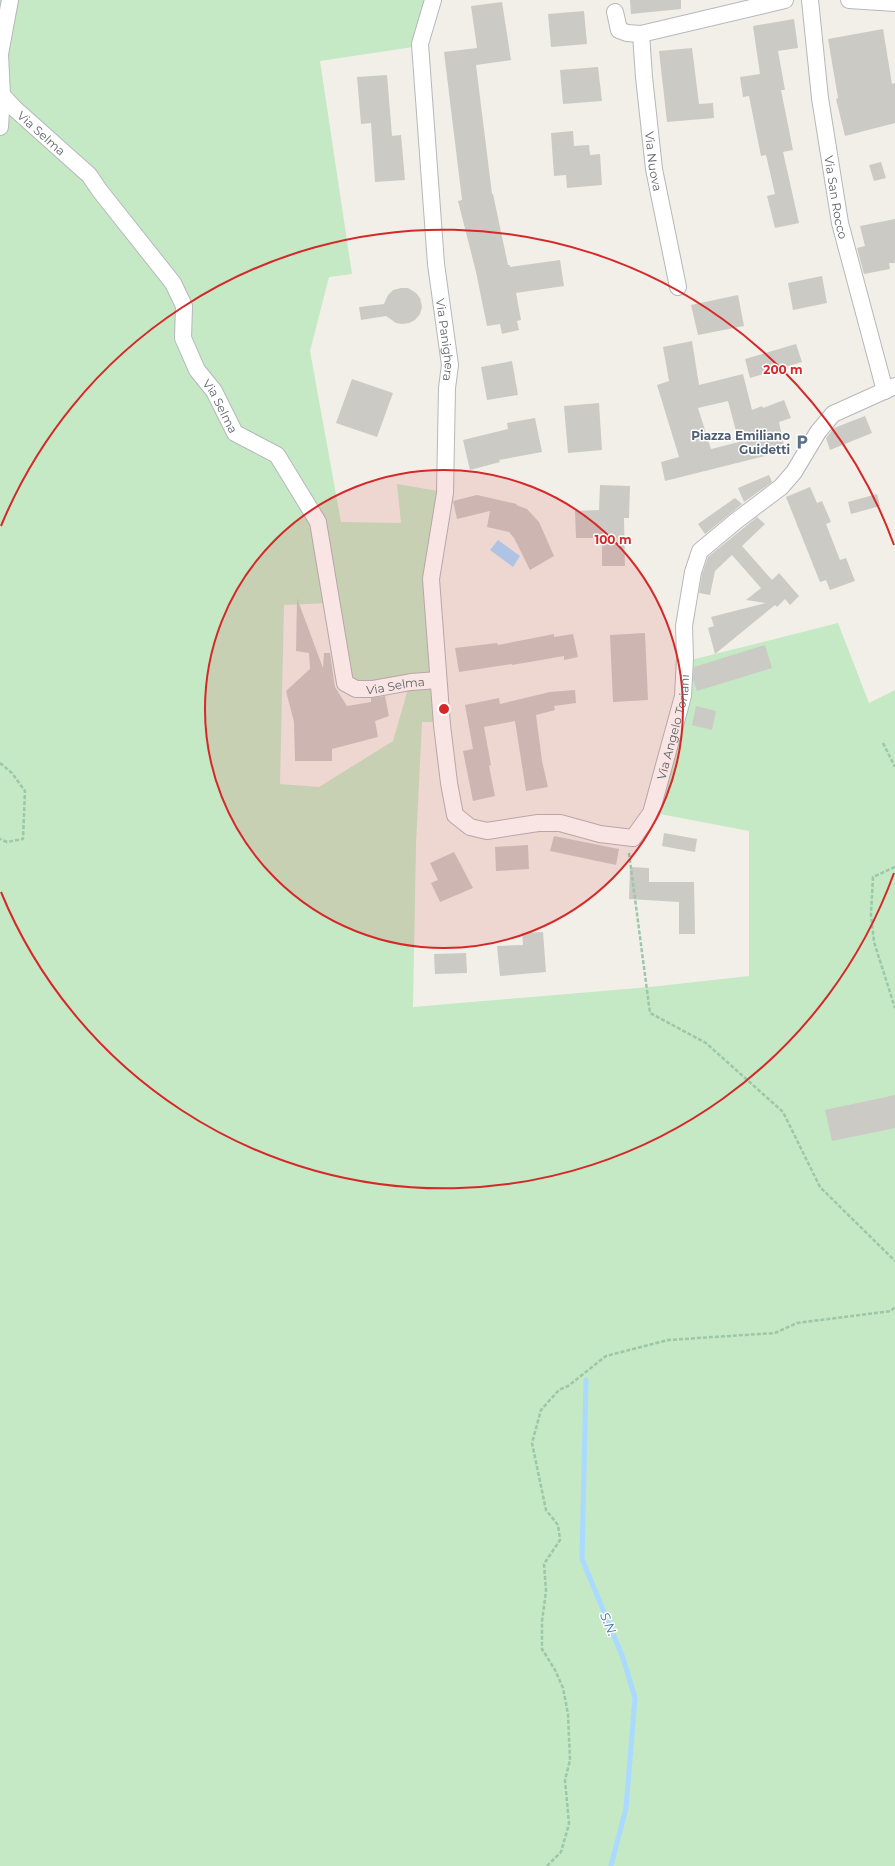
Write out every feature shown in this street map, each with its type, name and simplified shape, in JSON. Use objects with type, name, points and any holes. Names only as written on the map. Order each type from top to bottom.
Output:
[{"type":"street","points":[[0,127],[2,95],[0,54],[10,0]]},
{"type":"street","name":"Via Panighera","points":[[433,0],[420,44],[436,264],[450,365],[447,388],[445,493],[431,580],[438,680]]},
{"type":"street","points":[[614,12],[619,30],[627,33],[641,34],[785,0]]},
{"type":"street","name":"Via San Rocco","points":[[810,0],[820,98],[840,223],[890,389]]},
{"type":"street","points":[[849,0],[895,3]]},
{"type":"street","name":"Via Nuova","points":[[641,34],[654,169],[678,287]]},
{"type":"street","name":"Via Selma","points":[[2,95],[14,108],[89,175],[173,283],[184,306],[183,338],[197,370],[214,391],[235,433],[277,455],[318,522],[345,683],[356,689],[372,689],[410,682],[438,680]]},
{"type":"street","name":"Via Angelo Toriani","points":[[627,837],[633,838],[651,813],[676,728],[683,696],[685,658],[684,626],[693,572],[700,551],[736,521],[781,487],[794,472],[818,432],[833,414],[890,389]]},
{"type":"street","points":[[438,680],[449,783],[455,815],[470,827],[487,831],[538,823],[560,824],[600,834],[627,837]]},
{"type":"path","points":[[883,743],[895,767]]},
{"type":"path","points":[[0,763],[12,773],[25,791],[23,839],[7,842],[0,839]]},
{"type":"path","points":[[627,837],[650,1013],[706,1043],[783,1112],[820,1187],[895,1261]]},
{"type":"path","points":[[895,867],[873,877],[871,915],[874,942],[895,1008]]},
{"type":"path","points":[[547,1866],[561,1852],[569,1824],[566,1780],[570,1760],[570,1745],[569,1720],[563,1688],[555,1670],[542,1649],[542,1621],[546,1590],[544,1564],[560,1540],[558,1525],[546,1510],[532,1443],[541,1410],[559,1390],[568,1386],[606,1356],[668,1340],[775,1333],[797,1323],[891,1311],[895,1307]]},
{"type":"green space","points":[[0,0],[426,0],[413,47],[320,61],[352,274],[329,277],[310,351],[341,522],[401,523],[397,484],[444,492],[429,578],[440,722],[422,722],[416,844],[413,1007],[650,987],[749,976],[749,831],[655,813],[691,660],[838,623],[869,703],[895,690],[895,1866],[0,1866]],"holes":[[[332,603],[345,683],[410,682],[393,741],[319,787],[280,784],[284,605]]]},
{"type":"water","points":[[498,540],[520,556],[513,567],[490,550]]},
{"type":"building","points":[[630,0],[681,0],[681,9],[631,14]]},
{"type":"building","points":[[502,2],[511,60],[476,65],[492,194],[508,265],[510,265],[510,267],[560,260],[564,286],[516,293],[521,320],[517,321],[519,330],[502,334],[500,324],[487,326],[476,272],[458,201],[462,200],[444,52],[477,48],[471,6]]},
{"type":"building","points":[[584,11],[587,44],[551,47],[548,14]]},
{"type":"building","points":[[794,19],[798,48],[778,51],[785,90],[781,90],[793,150],[783,152],[799,223],[775,228],[767,196],[775,194],[766,155],[761,156],[749,96],[743,97],[740,77],[760,74],[753,26]]},
{"type":"building","points":[[883,29],[892,84],[895,83],[895,123],[845,136],[836,99],[838,98],[828,39]]},
{"type":"building","points":[[692,48],[699,104],[713,103],[714,118],[667,122],[659,51]]},
{"type":"building","points":[[598,67],[602,101],[563,104],[560,70]]},
{"type":"building","points":[[387,75],[392,136],[401,135],[405,180],[375,182],[371,123],[361,124],[357,77]]},
{"type":"building","points":[[573,131],[574,146],[589,145],[590,155],[600,154],[602,185],[567,188],[566,175],[554,176],[551,133]]},
{"type":"building","points":[[881,162],[886,178],[874,181],[869,165]]},
{"type":"building","points":[[895,219],[895,263],[889,263],[890,269],[864,274],[857,248],[865,246],[860,226]]},
{"type":"building","points":[[822,276],[827,303],[793,310],[788,283]]},
{"type":"building","points":[[408,288],[416,293],[420,298],[422,307],[420,314],[415,320],[402,324],[396,323],[386,316],[361,320],[359,307],[384,304],[388,295],[393,290]]},
{"type":"building","points":[[738,295],[744,326],[698,335],[691,305]]},
{"type":"building","points":[[692,341],[699,385],[743,374],[752,410],[762,406],[763,408],[784,400],[791,418],[779,422],[785,451],[665,481],[661,462],[679,457],[657,385],[669,381],[663,347]],"holes":[[[728,401],[739,442],[711,449],[698,408]]]},
{"type":"building","points":[[796,344],[802,362],[750,378],[745,359]]},
{"type":"building","points":[[512,361],[518,395],[487,400],[481,367]]},
{"type":"building","points":[[352,379],[393,393],[377,437],[336,423]]},
{"type":"building","points":[[599,403],[602,450],[568,453],[564,406]]},
{"type":"building","points":[[865,416],[872,433],[830,450],[826,438],[834,428]]},
{"type":"building","points":[[535,418],[542,452],[499,460],[500,462],[470,470],[463,440],[508,429],[507,423]]},
{"type":"building","points":[[769,475],[772,482],[744,502],[738,488]]},
{"type":"building","points":[[600,485],[630,486],[629,518],[624,518],[625,566],[602,566],[602,538],[576,538],[575,511],[599,510]]},
{"type":"building","points":[[810,487],[817,503],[822,501],[831,522],[826,524],[840,560],[846,558],[855,581],[830,590],[826,580],[820,582],[786,497]]},
{"type":"building","points":[[877,494],[880,506],[851,514],[848,502]]},
{"type":"building","points":[[477,495],[517,504],[516,505],[527,509],[539,522],[554,556],[530,570],[514,538],[509,532],[487,527],[490,511],[457,519],[453,501]]},
{"type":"building","points":[[735,498],[742,504],[705,534],[698,524]]},
{"type":"building","points":[[757,517],[765,524],[742,546],[772,580],[779,573],[799,596],[790,605],[785,599],[777,607],[775,605],[715,654],[708,628],[714,626],[711,617],[766,603],[746,600],[761,588],[732,555],[715,571],[710,595],[699,593],[702,574],[708,557]]},
{"type":"building","points":[[297,598],[323,668],[324,653],[330,653],[335,687],[347,706],[371,702],[371,698],[385,696],[389,716],[375,721],[378,737],[332,749],[332,761],[295,761],[294,722],[286,691],[310,669],[309,653],[296,651]]},
{"type":"building","points":[[645,633],[648,700],[613,702],[610,635]]},
{"type":"building","points":[[554,634],[554,637],[573,634],[578,657],[564,660],[564,656],[459,672],[455,648],[497,643],[498,645]]},
{"type":"building","points":[[765,645],[772,668],[697,691],[693,680],[694,667]]},
{"type":"building","points":[[575,690],[576,703],[554,706],[555,710],[536,715],[542,761],[548,787],[526,791],[515,721],[484,727],[491,765],[489,766],[495,796],[473,801],[463,751],[473,749],[465,705],[499,698],[500,704],[550,692]]},
{"type":"building","points":[[696,706],[716,711],[712,730],[692,725]]},
{"type":"building","points":[[664,833],[697,839],[695,852],[662,846]]},
{"type":"building","points":[[554,836],[619,849],[616,865],[550,851]]},
{"type":"building","points":[[528,845],[529,869],[496,871],[495,847]]},
{"type":"building","points":[[454,852],[473,888],[440,902],[431,883],[438,880],[430,863]]},
{"type":"building","points":[[630,867],[649,868],[649,882],[694,882],[695,934],[679,934],[679,902],[629,899]]},
{"type":"building","points":[[543,932],[546,972],[500,976],[497,946],[523,945],[522,933]]},
{"type":"building","points":[[466,953],[467,973],[435,974],[434,954]]},
{"type":"building","points":[[895,1095],[895,1128],[832,1141],[825,1110]]},
{"type":"waterway","name":"S.N.","points":[[586,1380],[582,1559],[623,1658],[635,1698],[626,1808],[611,1866]]},
{"type":"place","name":"Piazza Emiliano Guidetti","points":[[802,442]]}]
